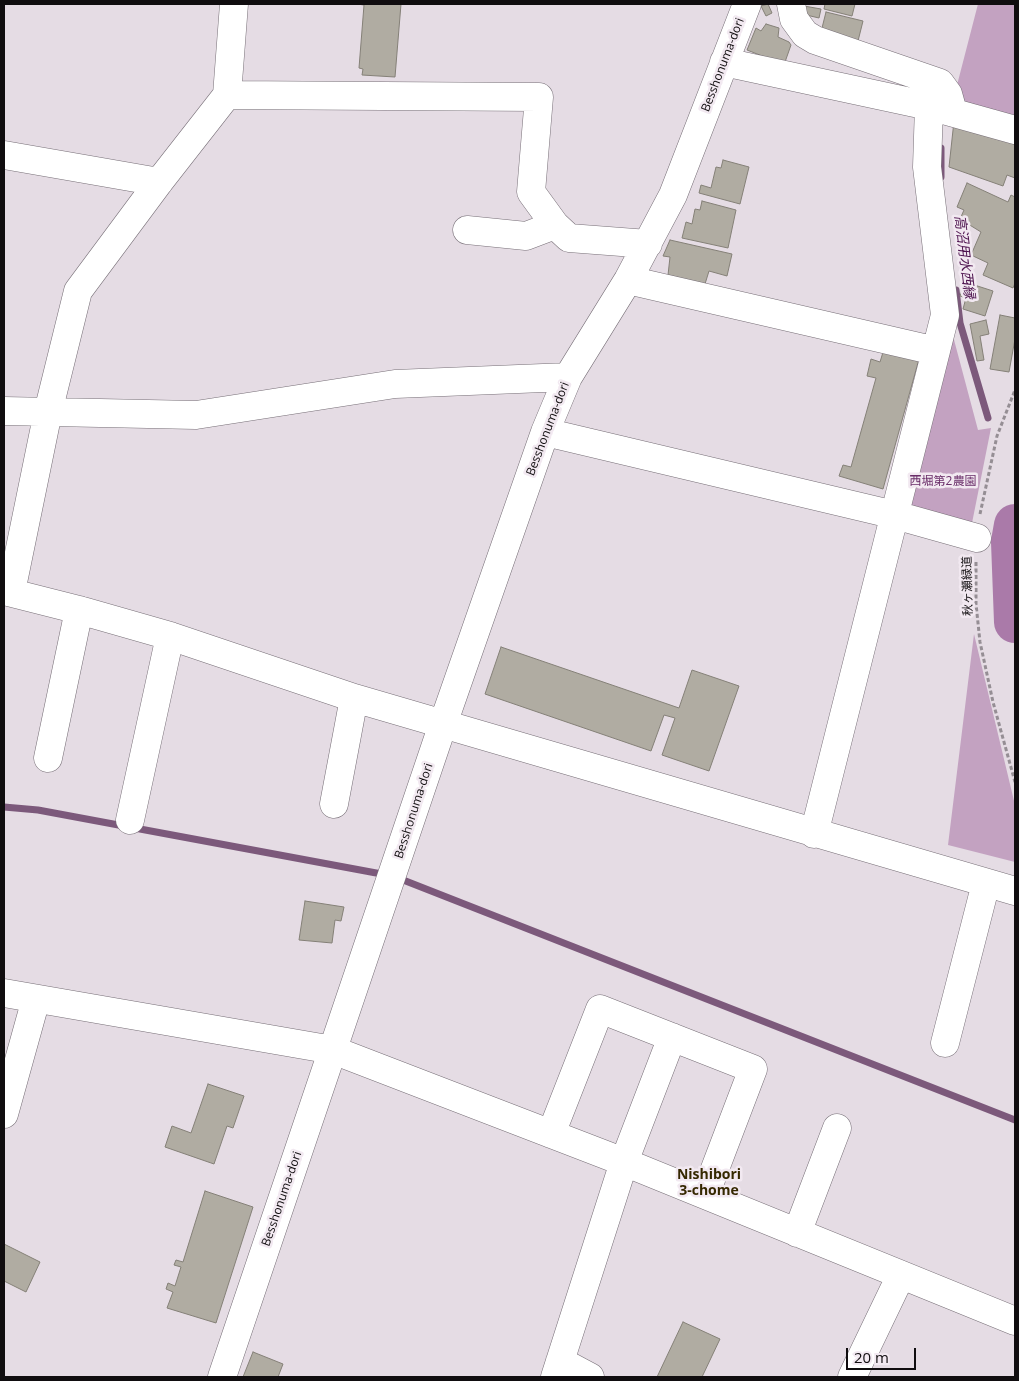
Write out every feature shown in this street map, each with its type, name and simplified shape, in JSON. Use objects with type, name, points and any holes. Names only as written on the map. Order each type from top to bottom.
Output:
[{"type":"street","points":[[234,4],[227,95],[78,291],[7,592],[80,610],[170,636],[354,698],[814,834],[1015,891]]},
{"type":"street","name":"Besshonuma-dori","points":[[222,1377],[443,724],[545,432],[568,377],[628,280],[673,195],[747,4]]},
{"type":"street","points":[[791,4],[794,19],[805,34],[815,40],[940,83],[948,94],[941,109],[927,167],[945,315],[814,834]]},
{"type":"street","points":[[724,62],[941,109],[1015,130]]},
{"type":"street","points":[[227,95],[538,97],[531,192],[555,225],[569,238],[648,244]]},
{"type":"street","points":[[4,155],[159,182]]},
{"type":"street","points":[[467,230],[526,236],[555,225]]},
{"type":"street","points":[[628,280],[936,351]]},
{"type":"street","points":[[4,410],[196,415],[395,384],[568,377]]},
{"type":"street","points":[[545,432],[895,515],[976,538]]},
{"type":"street","points":[[48,758],[80,610]]},
{"type":"street","points":[[130,820],[170,636]]},
{"type":"street","points":[[334,804],[354,698]]},
{"type":"street","points":[[944,1043],[986,883]]},
{"type":"street","points":[[4,993],[333,1050],[624,1162],[1015,1321]]},
{"type":"street","points":[[4,1114],[36,999]]},
{"type":"street","points":[[551,1134],[600,1009],[753,1069],[705,1195]]},
{"type":"street","points":[[590,1377],[558,1369],[624,1162],[672,1037]]},
{"type":"street","points":[[797,1233],[837,1128]]},
{"type":"street","points":[[852,1377],[901,1274]]},
{"type":"path","name":"秋ヶ瀬緑道","points":[[1015,390],[997,436],[982,498],[976,538],[976,604],[980,642],[993,702],[1015,782]]},
{"type":"green space","points":[[978,4],[1015,4],[1015,123],[960,107],[956,89]]},
{"type":"green space","name":"西堀第2農園","points":[[949,321],[978,430],[991,428],[971,528],[905,512]]},
{"type":"green space","points":[[974,634],[1015,805],[1015,862],[948,845]]},
{"type":"building","points":[[357,4],[401,4],[395,77],[362,75],[363,69],[359,68],[364,5]]},
{"type":"building","points":[[768,4],[772,13],[766,16],[761,6]]},
{"type":"building","points":[[825,4],[855,4],[852,16],[824,9]]},
{"type":"building","points":[[804,6],[821,9],[819,18],[802,14]]},
{"type":"building","points":[[826,12],[863,21],[858,41],[821,32]]},
{"type":"building","points":[[766,24],[779,28],[778,37],[789,42],[791,45],[785,62],[780,63],[747,50],[756,28],[761,31]]},
{"type":"building","points":[[954,121],[1015,142],[1015,178],[1007,175],[1003,186],[949,167]]},
{"type":"building","points":[[723,160],[749,167],[740,204],[699,193],[701,185],[711,188],[716,167],[721,168]]},
{"type":"building","points":[[967,183],[1008,202],[1011,195],[1015,197],[1015,283],[1013,288],[983,275],[988,263],[971,255],[981,232],[960,219],[964,210],[957,207]]},
{"type":"building","points":[[702,201],[736,210],[728,248],[682,238],[686,222],[692,224],[695,209],[700,210]]},
{"type":"building","points":[[670,240],[732,254],[727,276],[709,271],[705,284],[668,275],[670,257],[663,256]]},
{"type":"building","points":[[965,282],[993,291],[985,316],[963,309],[966,298],[960,296]]},
{"type":"building","points":[[1000,315],[1015,318],[1015,339],[1009,372],[990,369]]},
{"type":"building","points":[[986,320],[989,334],[980,336],[984,360],[977,361],[970,324]]},
{"type":"building","points":[[884,349],[919,359],[883,489],[839,476],[843,465],[851,467],[876,378],[867,376],[871,359],[880,362]]},
{"type":"building","points":[[501,647],[679,708],[692,670],[739,686],[709,771],[662,755],[675,718],[664,715],[651,751],[485,694]]},
{"type":"building","points":[[305,901],[344,907],[341,921],[335,920],[332,943],[299,940]]},
{"type":"building","points":[[208,1084],[244,1096],[233,1128],[227,1126],[214,1164],[165,1147],[172,1126],[191,1133]]},
{"type":"building","points":[[205,1191],[253,1207],[216,1323],[167,1308],[173,1292],[166,1289],[168,1283],[175,1286],[181,1267],[174,1265],[176,1260],[183,1262]]},
{"type":"building","points":[[4,1244],[40,1262],[26,1292],[4,1281]]},
{"type":"building","points":[[683,1322],[720,1339],[702,1377],[657,1377]]},
{"type":"building","points":[[253,1352],[283,1364],[278,1377],[243,1377]]},
{"type":"waterway","name":"高沼用水西縁","points":[[941,148],[941,177]]},
{"type":"waterway","name":"高沼用水西縁","points":[[956,290],[960,323],[988,418]]},
{"type":"waterway","points":[[1015,525],[1012,542],[1015,622]]},
{"type":"waterway","points":[[4,807],[38,810],[387,875]]},
{"type":"waterway","points":[[398,878],[1015,1120]]},
{"type":"district","name":"Nishibori 3-chome","points":[[709,1184]]}]
